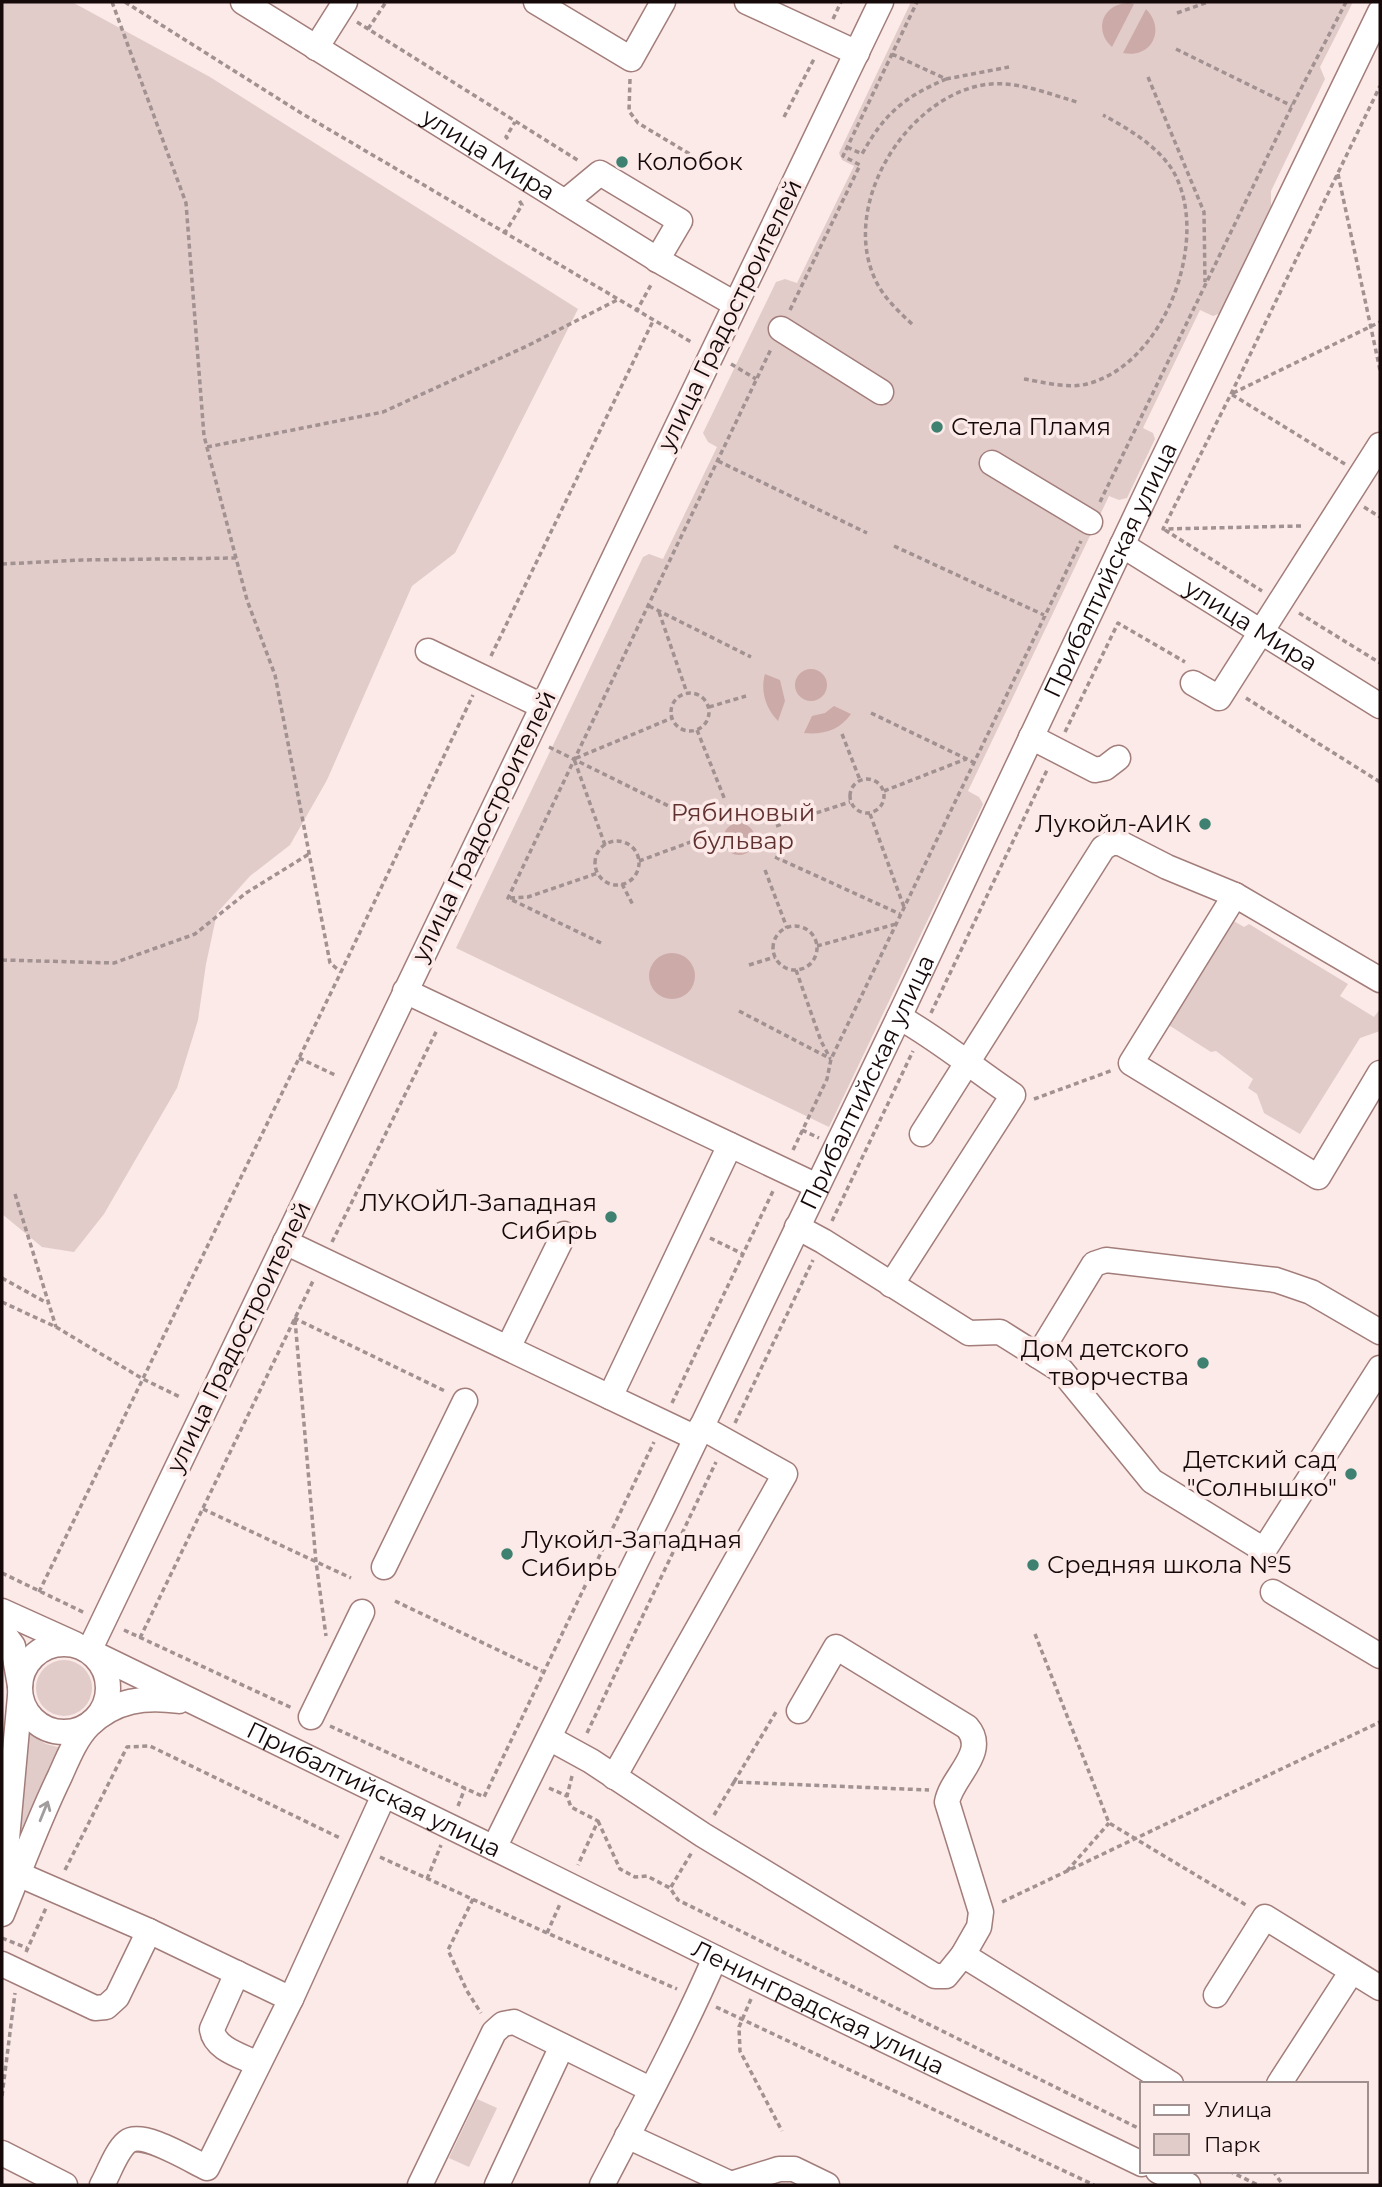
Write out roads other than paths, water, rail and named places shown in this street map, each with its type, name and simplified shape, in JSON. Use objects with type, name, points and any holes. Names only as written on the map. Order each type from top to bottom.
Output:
[{"type":"street","name":"улица Мира","points":[[243,2],[660,262],[735,304]]},
{"type":"street","points":[[536,2],[631,59],[662,2]]},
{"type":"street","points":[[747,2],[857,53]]},
{"type":"street","name":"улица Градостроителей","points":[[84,1649],[104,1621],[881,2]]},
{"type":"street","points":[[316,48],[342,7]]},
{"type":"street","name":"Прибалтийская улица","points":[[2,1611],[495,1848],[899,1017],[1122,545],[1380,12]]},
{"type":"street","points":[[565,202],[600,173],[680,222],[660,262]]},
{"type":"street","points":[[781,328],[881,393]]},
{"type":"street","points":[[1192,674],[1219,698],[1380,445]]},
{"type":"street","points":[[992,463],[1090,522]]},
{"type":"street","name":"улица Мира","points":[[1122,545],[1380,706]]},
{"type":"street","points":[[428,651],[541,706]]},
{"type":"street","points":[[1031,737],[1095,770],[1105,768],[1118,758]]},
{"type":"street","points":[[922,1134],[1103,848],[1111,843],[1120,843],[1157,863],[1235,895],[1380,979]]},
{"type":"street","points":[[1235,895],[1131,1063],[1318,1177],[1380,1073]]},
{"type":"street","points":[[405,991],[817,1186]]},
{"type":"street","points":[[891,1285],[1013,1095],[899,1017]]},
{"type":"street","points":[[610,1397],[730,1144]]},
{"type":"street","points":[[797,1227],[969,1333],[1000,1332],[1062,1371],[1152,1481],[1264,1550],[1380,1368]]},
{"type":"street","points":[[508,1348],[564,1234]]},
{"type":"street","points":[[285,1242],[663,1423],[727,1440],[785,1474],[614,1777]]},
{"type":"street","points":[[1038,1356],[1094,1264],[1106,1260],[1276,1280],[1311,1292],[1380,1332]]},
{"type":"street","points":[[384,1567],[465,1401]]},
{"type":"street","points":[[1273,1592],[1380,1656]]},
{"type":"street","points":[[312,1717],[362,1612]]},
{"type":"street","points":[[2,1631],[13,1646],[20,1691],[29,1714],[47,1729],[69,1732],[90,1724],[104,1708],[108,1687],[103,1667],[84,1649],[59,1644],[39,1652],[25,1668],[20,1691]]},
{"type":"street","points":[[549,1738],[578,1753],[703,1835],[935,1976],[946,1976],[963,1955],[979,1927],[981,1912],[947,1802],[949,1791],[975,1749],[972,1734],[967,1727],[836,1647],[799,1711]]},
{"type":"street","name":"Прибалтийская улица","points":[[2,1914],[8,1878],[20,1691]]},
{"type":"street","name":"Прибалтийская улица","points":[[8,1878],[68,1758],[90,1724],[118,1705],[132,1700],[165,1699],[193,1703]]},
{"type":"street","points":[[102,2185],[124,2144],[135,2138],[146,2140],[203,2177],[291,1999],[384,1795]]},
{"type":"street","name":"Ленинградская улица","points":[[495,1848],[760,1980],[1140,2163]]},
{"type":"street","points":[[8,1878],[149,1931],[291,1999]]},
{"type":"street","points":[[1216,1995],[1265,1917],[1380,1988]]},
{"type":"street","points":[[2,1964],[95,2008],[106,2007],[117,1997],[149,1931]]},
{"type":"street","points":[[963,1955],[1168,2082]]},
{"type":"street","points":[[603,2185],[650,2089],[672,2051],[715,1958]]},
{"type":"street","points":[[1280,2082],[1352,1971]]},
{"type":"street","points":[[237,1973],[212,2029],[213,2038],[219,2045],[258,2064]]},
{"type":"street","points":[[420,2185],[494,2032],[503,2024],[513,2022],[650,2089]]},
{"type":"street","points":[[497,2185],[562,2046]]},
{"type":"street","points":[[627,2136],[731,2184],[779,2169],[794,2169],[827,2185]]},
{"type":"street","points":[[2,2153],[65,2185]]},
{"type":"street","points":[[1162,2173],[1188,2185]]},
{"type":"place","name":"Колобок","points":[[622,162]]},
{"type":"place","name":"Стела Пламя","points":[[937,427]]},
{"type":"place","name":"Лукойл-АИК","points":[[1205,824]]},
{"type":"place","name":"ЛУКОЙЛ-Западная Сибирь","points":[[611,1217]]},
{"type":"place","name":"Дом детского творчества","points":[[1203,1363]]},
{"type":"place","name":"Детский сад \"Солнышко\"","points":[[1351,1474]]},
{"type":"place","name":"Лукойл-Западная Сибирь","points":[[507,1554]]},
{"type":"place","name":"Средняя школа №5","points":[[1033,1565]]},
{"type":"park label","name":"Рябиновый бульвар","points":[[743,827]]}]
